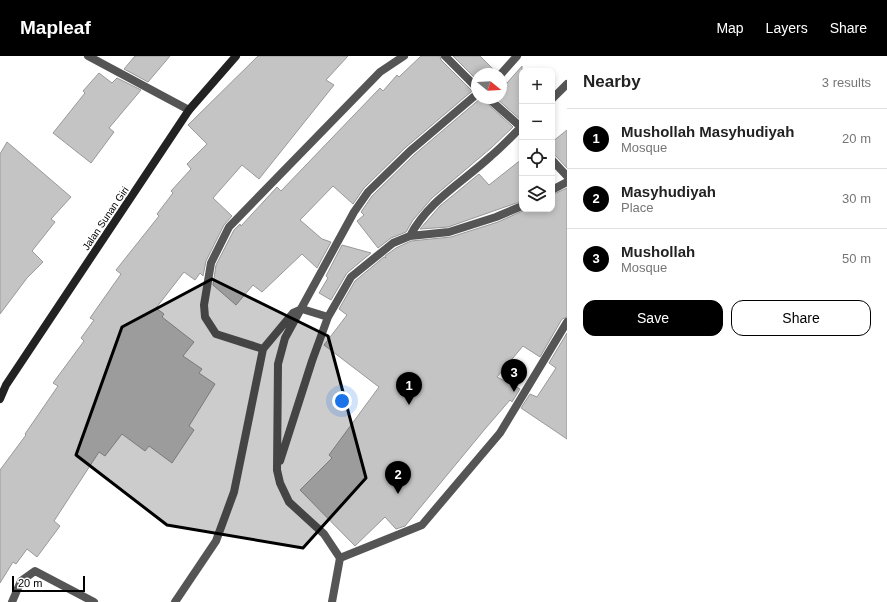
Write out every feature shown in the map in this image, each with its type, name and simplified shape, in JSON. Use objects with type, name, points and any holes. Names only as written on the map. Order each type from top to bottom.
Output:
[{"type":"main road","name":"Jalan Sunan Giri","points":[[0,398],[6,385],[189,110],[236,56]]},
{"type":"street","points":[[88,56],[189,110]]},
{"type":"street","points":[[263,349],[216,334],[205,317],[204,305],[211,263],[229,227],[380,72],[404,56]]},
{"type":"street","points":[[445,56],[471,82]]},
{"type":"street","points":[[506,68],[517,56]]},
{"type":"street","points":[[555,96],[567,84]]},
{"type":"street","points":[[332,602],[340,558],[324,534],[289,502],[280,483],[277,470],[278,364],[285,338],[354,212],[368,192],[410,151],[471,99]]},
{"type":"street","points":[[495,104],[519,124]]},
{"type":"street","points":[[410,236],[420,220],[442,196],[491,157],[519,130]]},
{"type":"street","points":[[555,163],[567,176]]},
{"type":"street","points":[[555,188],[567,182]]},
{"type":"street","points":[[277,470],[312,361],[328,317],[351,277],[393,243],[410,236],[449,232],[496,217],[519,207]]},
{"type":"street","points":[[175,602],[216,541],[234,492],[263,349],[293,313],[302,309],[328,317]]},
{"type":"street","points":[[340,558],[422,525],[500,433],[567,322]]},
{"type":"street","points":[[12,602],[21,581],[35,571],[94,602]]},
{"type":"highlighted area","points":[[212,279],[328,336],[366,478],[303,548],[167,525],[76,455],[122,327]]},
{"type":"building","points":[[135,56],[170,56],[148,82],[124,69]]},
{"type":"building","points":[[258,56],[348,56],[326,80],[334,85],[259,179],[242,165],[213,198],[232,216],[224,225],[206,261],[203,276],[200,273],[195,280],[184,272],[156,308],[164,314],[162,317],[194,342],[183,356],[202,369],[199,373],[215,384],[189,426],[194,430],[172,463],[149,446],[145,451],[122,434],[105,456],[99,452],[54,521],[60,526],[37,557],[27,549],[16,564],[13,562],[0,583],[0,470],[26,435],[25,434],[58,386],[53,383],[84,341],[81,338],[94,320],[90,318],[121,274],[116,270],[159,216],[157,214],[173,193],[171,191],[191,169],[187,164],[207,144],[188,125]]},
{"type":"building","points":[[421,56],[440,56],[441,60],[471,90],[471,92],[406,147],[364,188],[353,204],[333,186],[300,220],[322,239],[331,242],[317,268],[302,254],[262,292],[253,285],[236,305],[213,285],[216,265],[234,230],[240,224],[241,226],[277,187],[281,191],[380,88],[383,91],[397,75],[399,77]]},
{"type":"building","points":[[453,56],[480,56],[492,68],[471,68],[471,74]]},
{"type":"building","points":[[519,69],[519,118],[503,104],[507,104],[507,83]]},
{"type":"building","points":[[99,73],[112,83],[117,78],[141,90],[109,128],[114,132],[91,163],[53,133],[85,93],[83,91]]},
{"type":"building","points":[[474,104],[488,104],[513,127],[491,148],[432,198],[413,220],[406,232],[391,238],[378,248],[357,221],[364,215],[361,212],[372,196],[414,155]]},
{"type":"building","points":[[567,130],[567,168],[555,156],[555,140]]},
{"type":"building","points":[[7,142],[71,197],[51,219],[55,222],[32,251],[43,262],[27,278],[0,314],[0,154]]},
{"type":"building","points":[[519,161],[519,202],[448,227],[420,229],[440,206],[479,174],[489,185]]},
{"type":"building","points":[[567,188],[567,317],[562,319],[540,357],[523,346],[497,377],[520,389],[512,402],[510,400],[405,526],[396,529],[385,517],[355,546],[300,490],[332,458],[329,455],[379,387],[324,345],[347,315],[339,309],[355,281],[384,257],[386,258],[385,256],[396,248],[411,241],[451,237],[498,222],[520,212],[555,212],[555,194]]},
{"type":"building","points":[[342,245],[371,253],[347,273],[331,300],[319,293],[328,278],[326,276]]},
{"type":"building","points":[[567,333],[567,439],[521,408],[530,394],[537,397],[556,368],[549,363]]},
{"type":"place","name":"Mushollah","points":[[514,392]]},
{"type":"place","name":"Mushollah Masyhudiyah","points":[[409,405]]},
{"type":"place","name":"Masyhudiyah","points":[[398,494]]}]
